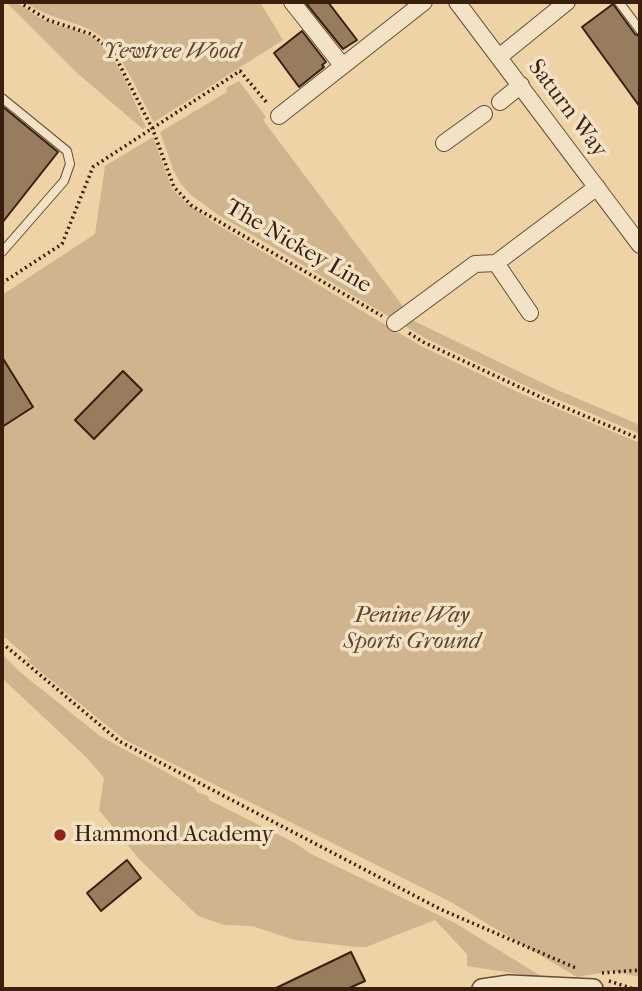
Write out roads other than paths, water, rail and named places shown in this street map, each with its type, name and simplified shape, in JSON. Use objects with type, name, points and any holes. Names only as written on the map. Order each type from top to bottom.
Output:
[{"type":"street","points":[[292,2],[342,65]]},
{"type":"street","points":[[279,116],[424,2]]},
{"type":"street","name":"Saturn Way","points":[[457,2],[640,245]]},
{"type":"street","points":[[499,57],[567,2]]},
{"type":"street","points":[[500,102],[521,85]]},
{"type":"street","points":[[444,143],[484,114]]},
{"type":"street","points":[[394,323],[475,264],[496,263],[597,187]]},
{"type":"street","points":[[496,263],[530,313]]},
{"type":"street","points":[[482,989],[598,980]]},
{"type":"lane","points":[[620,2],[640,30]]},
{"type":"lane","points":[[2,99],[67,151],[70,164],[64,181],[2,252]]},
{"type":"place","name":"Hammond Academy","points":[[60,835]]},
{"type":"park label","name":"Yewtree Wood","points":[[172,52]]},
{"type":"park label","name":"Penine Way Sports Ground","points":[[412,629]]}]
